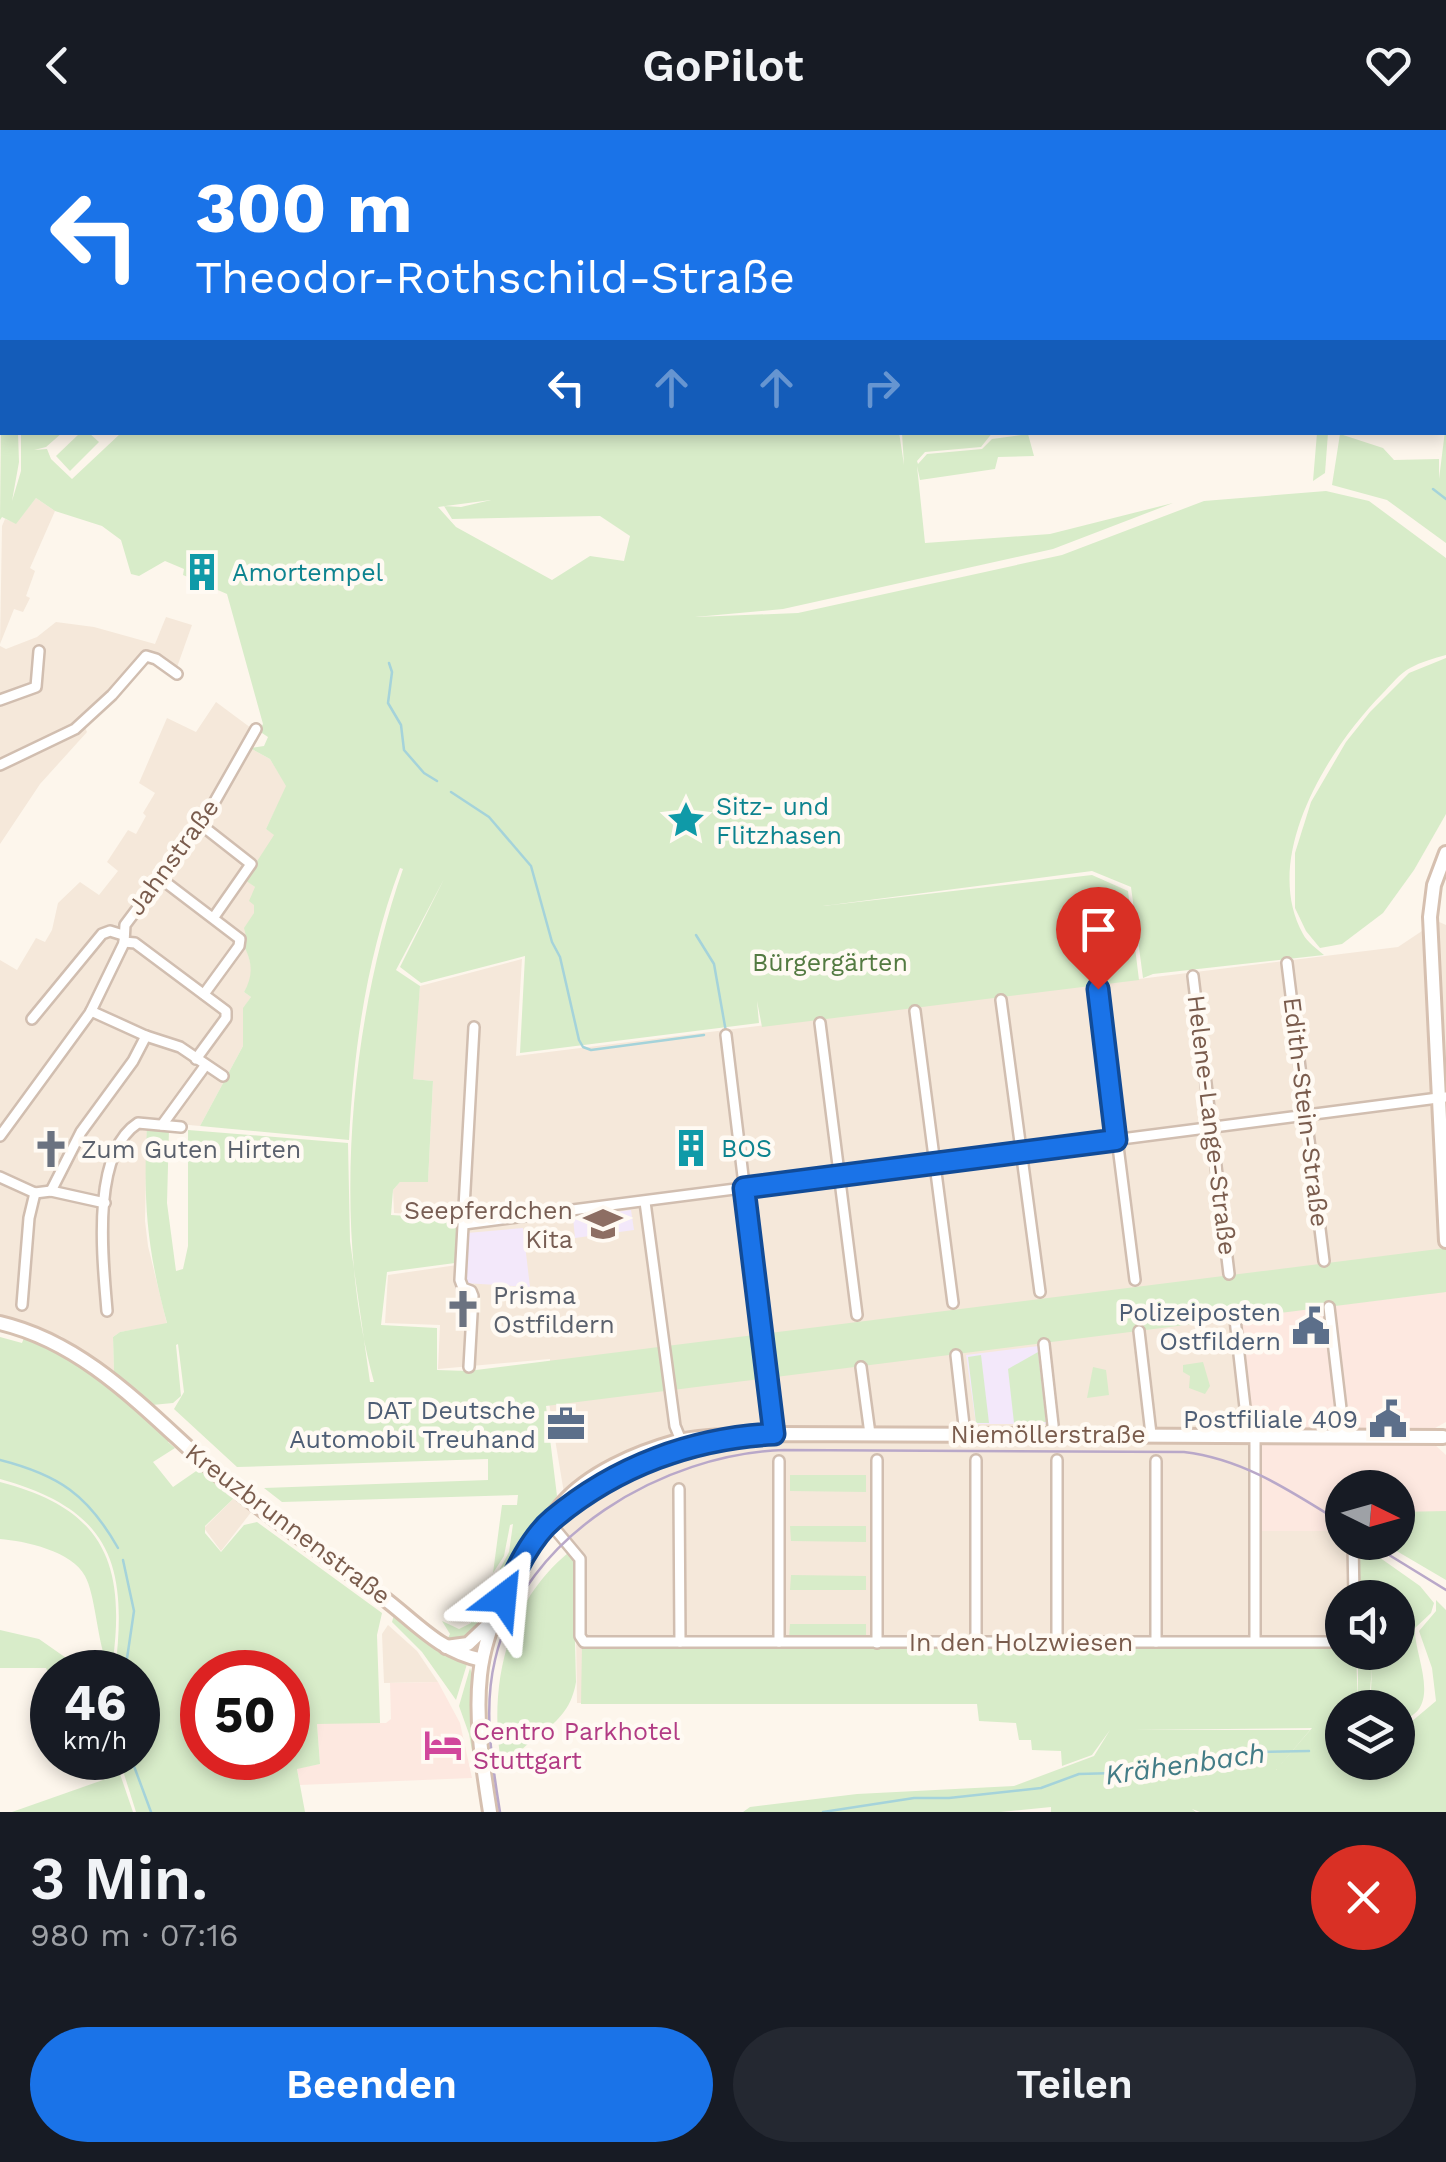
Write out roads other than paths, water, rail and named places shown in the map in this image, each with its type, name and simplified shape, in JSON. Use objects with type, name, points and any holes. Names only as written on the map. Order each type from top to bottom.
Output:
[{"type":"main road","points":[[1446,854],[1434,885],[1430,911],[1446,1241]]},
{"type":"main road","name":"Kreuzbrunnenstraße","points":[[0,1323],[62,1346],[102,1373],[233,1487],[395,1606],[443,1647],[482,1660]]},
{"type":"main road","name":"Niemöllerstraße","points":[[490,1812],[478,1720],[482,1660],[495,1615],[517,1572],[552,1520],[619,1473],[683,1445],[774,1434],[1445,1437]]},
{"type":"main road","points":[[443,1647],[468,1644],[495,1615]]},
{"type":"street","points":[[0,700],[36,686],[39,651]]},
{"type":"street","points":[[0,765],[53,742],[81,724],[146,656],[177,674]]},
{"type":"street","name":"Jahnstraße","points":[[0,1136],[91,1011],[124,938],[125,925],[200,824],[256,729]]},
{"type":"street","points":[[200,824],[251,864],[214,917]]},
{"type":"street","points":[[160,878],[237,934],[240,942],[204,994]]},
{"type":"street","points":[[32,1019],[102,934],[111,931],[135,943],[225,1010],[227,1016],[162,1125]]},
{"type":"street","name":"Edith-Stein-Straße","points":[[1287,963],[1324,1262]]},
{"type":"street","name":"Helene-Lange-Straße","points":[[1193,976],[1229,1274]]},
{"type":"street","points":[[1098,989],[1135,1280]]},
{"type":"street","points":[[1000,1000],[1040,1292]]},
{"type":"street","points":[[91,1011],[178,1046],[223,1076]]},
{"type":"street","points":[[915,1011],[953,1304]]},
{"type":"street","points":[[820,1023],[857,1315]]},
{"type":"street","points":[[469,1367],[473,1296],[460,1283],[474,1027]]},
{"type":"street","points":[[726,1035],[774,1434]]},
{"type":"street","points":[[52,1191],[81,1132],[146,1036]]},
{"type":"street","points":[[464,1224],[1442,1098]]},
{"type":"street","points":[[107,1311],[104,1202],[110,1163],[123,1136],[139,1123],[181,1127]]},
{"type":"street","points":[[0,1177],[35,1193],[52,1191],[104,1202]]},
{"type":"street","points":[[22,1305],[28,1218],[35,1193]]},
{"type":"street","points":[[644,1202],[676,1426],[683,1445]]},
{"type":"street","points":[[1330,1307],[1344,1434]]},
{"type":"street","points":[[1235,1319],[1251,1434],[1255,1641]]},
{"type":"street","points":[[1139,1331],[1152,1434]]},
{"type":"street","points":[[1044,1344],[1054,1434]]},
{"type":"street","points":[[956,1355],[966,1434]]},
{"type":"street","points":[[861,1367],[870,1434]]},
{"type":"street","points":[[877,1460],[877,1642]]},
{"type":"street","points":[[976,1460],[976,1642]]},
{"type":"street","points":[[1057,1460],[1057,1642]]},
{"type":"street","points":[[779,1461],[779,1642]]},
{"type":"street","points":[[1156,1461],[1156,1642]]},
{"type":"street","points":[[679,1489],[680,1642]]},
{"type":"street","name":"In den Holzwiesen","points":[[552,1520],[580,1560],[581,1639],[594,1642],[1325,1642]]},
{"type":"waterway","points":[[1433,489],[1446,499]]},
{"type":"waterway","points":[[389,663],[392,672],[388,703],[401,725],[404,750],[424,773],[437,781]]},
{"type":"waterway","points":[[451,792],[489,817],[531,866],[583,1047],[591,1050],[704,1035]]},
{"type":"waterway","points":[[696,935],[714,964],[726,1032]]},
{"type":"waterway","name":"Krähenbach","points":[[0,1460],[39,1473],[70,1490],[95,1514],[118,1548]]},
{"type":"waterway","name":"Krähenbach","points":[[123,1560],[134,1611],[128,1650]]},
{"type":"waterway","name":"Krähenbach","points":[[823,1812],[914,1798],[1041,1788],[1079,1774],[1116,1773],[1151,1763],[1203,1767],[1255,1752],[1309,1751]]},
{"type":"waterway","name":"Krähenbach","points":[[139,1780],[151,1812]]},
{"type":"tram line","points":[[500,1812],[489,1717],[491,1679],[511,1615],[535,1575],[567,1540],[605,1510],[647,1485],[692,1467],[738,1455],[784,1450],[1184,1452],[1247,1469],[1325,1513]]},
{"type":"tram line","points":[[1397,1560],[1446,1590]]},
{"type":"place","name":"Amortempel","points":[[202,572]]},
{"type":"place","name":"Sitz- und Flitzhasen","points":[[686,820]]},
{"type":"place","name":"BOS","points":[[691,1148]]},
{"type":"place","name":"Zum Guten Hirten","points":[[51,1149]]},
{"type":"place","name":"Seepferdchen Kita","points":[[603,1224]]},
{"type":"place","name":"Prisma Ostfildern","points":[[463,1309]]},
{"type":"place","name":"Polizeiposten Ostfildern","points":[[1311,1326]]},
{"type":"place","name":"Postfiliale 409","points":[[1388,1419]]},
{"type":"place","name":"DAT Deutsche Automobil Treuhand","points":[[566,1424]]},
{"type":"place","name":"Centro Parkhotel Stuttgart","points":[[443,1745]]},
{"type":"park label","name":"Bürgergärten","points":[[830,962]]}]
